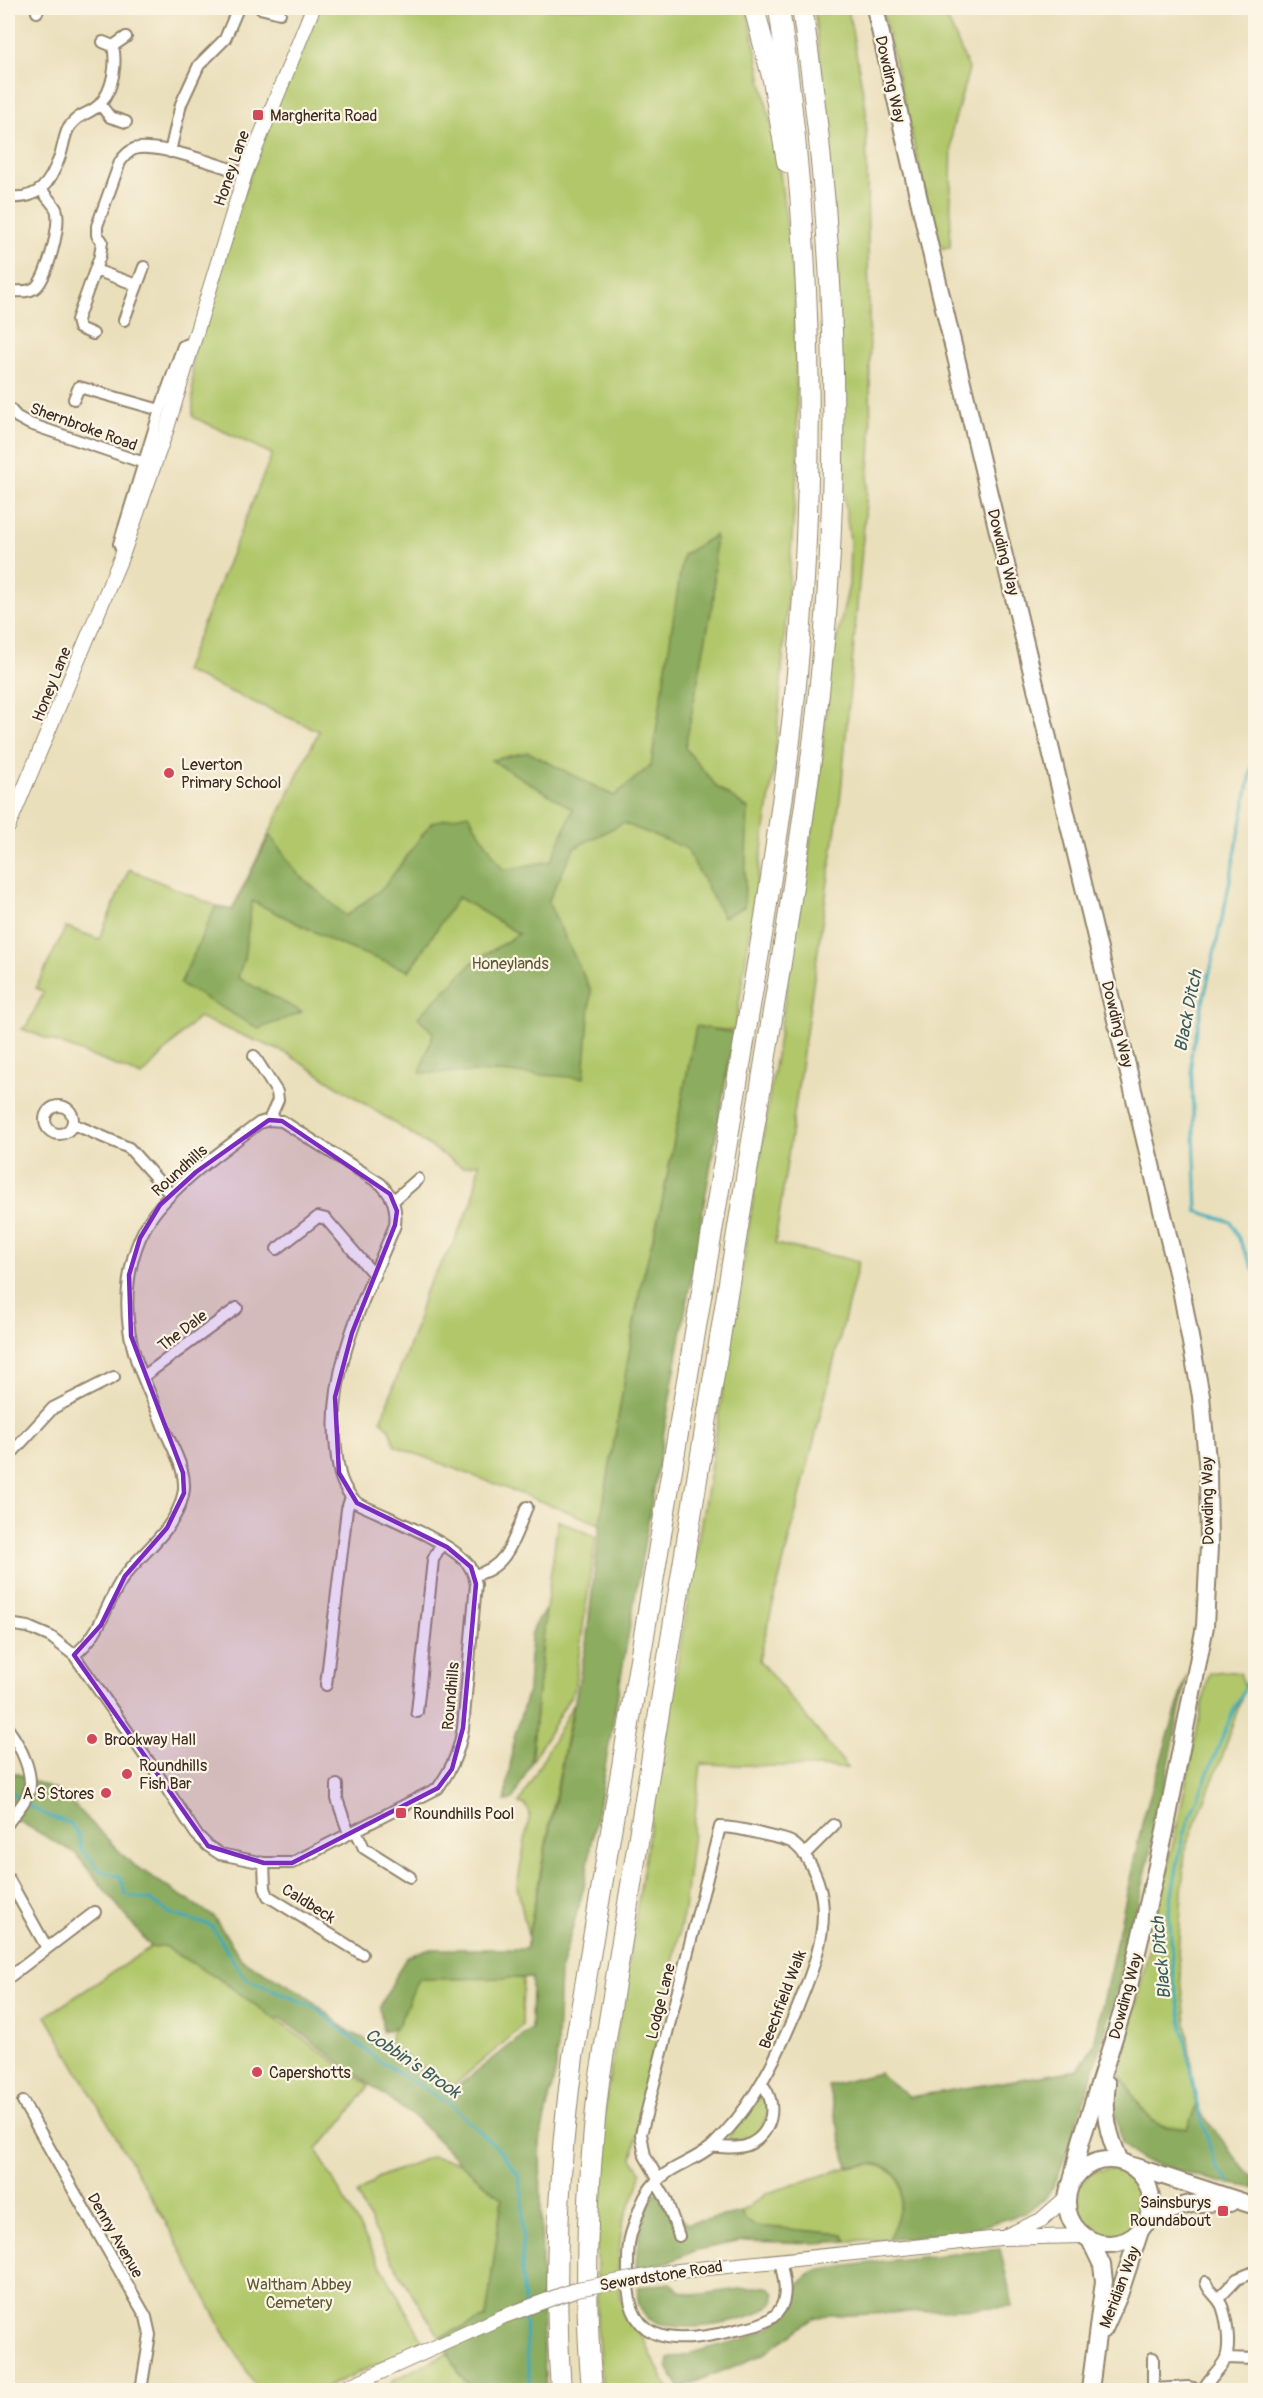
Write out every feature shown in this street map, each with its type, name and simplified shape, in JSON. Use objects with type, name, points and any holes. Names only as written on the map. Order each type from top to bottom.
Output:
[{"type":"highway","points":[[754,8],[771,72],[783,148],[804,238]]},
{"type":"highway","points":[[561,2391],[558,2327],[558,2219],[562,2146],[573,2057],[765,917],[793,715],[809,494],[810,392],[804,238],[793,112],[779,8]]},
{"type":"highway","points":[[592,2391],[588,2333],[587,2240],[593,2135],[599,2082],[790,912],[808,786],[821,669],[832,495],[831,312],[820,153],[802,8]]},
{"type":"main road","name":"Dowding Way","points":[[875,8],[939,287],[1181,1289],[1201,1396],[1208,1471],[1209,1546],[1205,1626],[1164,1836],[1125,2003],[1082,2141],[1070,2189]]},
{"type":"main road","name":"Dowding Way","points":[[1111,2050],[1104,2114],[1109,2137],[1124,2163]]},
{"type":"main road","points":[[1099,2161],[1124,2163],[1252,2204],[1205,2202],[1186,2204],[1167,2210],[1132,2238],[1120,2243],[1103,2244],[1087,2239],[1072,2223],[1067,2211],[1070,2189],[1080,2171],[1099,2161]]},
{"type":"main road","points":[[1124,2163],[1142,2176],[1147,2184],[1151,2199],[1149,2216],[1143,2227]]},
{"type":"main road","name":"Meridian Way","points":[[1098,2342],[1119,2295],[1143,2227]]},
{"type":"main road","name":"Meridian Way","points":[[1087,2239],[1102,2265],[1104,2281],[1090,2391]]},
{"type":"street","points":[[170,152],[181,104],[199,65],[225,39],[238,8]]},
{"type":"street","points":[[260,8],[280,13]]},
{"type":"street","name":"Honey Lane","points":[[8,827],[123,553],[149,465],[192,342],[245,174],[313,8]]},
{"type":"street","points":[[8,196],[30,196],[42,190],[59,158],[67,130],[77,118],[100,104],[109,85],[115,65],[108,44],[126,37]]},
{"type":"street","points":[[100,104],[110,117],[126,122]]},
{"type":"street","points":[[93,334],[79,328],[77,320],[95,270],[102,242],[97,235],[97,226],[120,162],[126,154],[135,149],[156,148],[245,174]]},
{"type":"street","points":[[8,291],[24,292],[35,288],[40,282],[50,256],[58,230],[56,210],[42,190]]},
{"type":"street","points":[[124,320],[144,267]]},
{"type":"street","points":[[95,270],[137,285]]},
{"type":"street","name":"Honey Lane","points":[[149,465],[160,410],[183,346],[192,342]]},
{"type":"street","points":[[74,399],[79,387],[160,410]]},
{"type":"street","name":"Shernbroke Road","points":[[8,407],[17,417],[30,424],[149,465]]},
{"type":"street","points":[[254,1056],[277,1092],[278,1100],[269,1120],[282,1122],[381,1184],[390,1194],[397,1211],[395,1225],[352,1333],[335,1397],[334,1439],[339,1473],[351,1497],[357,1503],[441,1544],[464,1559],[474,1575],[494,1569],[502,1560],[527,1507]]},
{"type":"street","name":"Roundhills","points":[[74,1654],[84,1648],[101,1625],[125,1576],[167,1528],[178,1511],[184,1493],[183,1473],[136,1360],[131,1336],[127,1305],[129,1275],[140,1238],[160,1205],[196,1172],[259,1124],[269,1120]]},
{"type":"street","points":[[73,1124],[129,1148],[171,1196]]},
{"type":"street","points":[[393,1201],[418,1179]]},
{"type":"street","points":[[277,1249],[318,1217],[326,1219],[375,1276]]},
{"type":"street","name":"The Dale","points":[[144,1376],[237,1308]]},
{"type":"street","points":[[8,1457],[53,1408],[114,1377]]},
{"type":"street","points":[[326,1685],[347,1509],[351,1497]]},
{"type":"street","points":[[417,1712],[433,1560],[441,1544]]},
{"type":"street","name":"Roundhills","points":[[8,1624],[28,1627],[51,1637],[74,1654],[196,1834],[208,1846],[220,1854],[264,1863],[292,1863],[438,1788],[452,1769],[460,1750],[463,1728],[476,1584],[474,1575]]},
{"type":"street","points":[[8,1729],[29,1772],[28,1794],[8,1823]]},
{"type":"street","points":[[337,1785],[337,1798],[353,1833],[364,1848],[410,1877]]},
{"type":"street","points":[[804,1855],[834,1825]]},
{"type":"street","name":"Beechfield Walk","points":[[720,1827],[736,1827],[792,1842],[814,1871],[823,1896],[823,1925],[814,1966],[777,2057],[761,2083],[735,2121],[711,2147],[658,2181],[648,2192],[631,2233],[627,2293],[633,2314],[649,2331],[695,2339],[765,2322],[778,2312],[784,2300],[780,2260]]},
{"type":"street","name":"Lodge Lane","points":[[658,2181],[645,2156],[641,2134],[720,1827]]},
{"type":"street","name":"Caldbeck","points":[[264,1863],[265,1888],[268,1896],[362,1954]]},
{"type":"street","points":[[8,1878],[47,1948]]},
{"type":"street","points":[[8,1978],[95,1912]]},
{"type":"street","points":[[711,2147],[741,2147],[761,2137],[769,2124],[772,2113],[769,2092],[761,2083]]},
{"type":"street","name":"Denny Avenue","points":[[23,2102],[146,2318],[150,2336],[141,2391]]},
{"type":"street","points":[[658,2181],[679,2236]]},
{"type":"street","name":"Sewardstone Road","points":[[1000,2238],[1041,2220],[1070,2189]]},
{"type":"street","name":"Sewardstone Road","points":[[341,2391],[502,2317],[577,2289],[669,2272],[1000,2238],[1087,2239]]},
{"type":"street","points":[[1218,2299],[1237,2279],[1256,2271]]},
{"type":"street","points":[[1153,2358],[1154,2389],[1189,2387],[1202,2391],[1226,2358],[1224,2309],[1207,2288],[1206,2282]]},
{"type":"street","points":[[1226,2358],[1256,2359]]},
{"type":"highlighted area","points":[[269,1120],[282,1121],[390,1194],[397,1211],[395,1225],[352,1333],[335,1397],[339,1473],[357,1503],[447,1547],[471,1567],[476,1584],[463,1728],[452,1769],[438,1788],[292,1863],[264,1863],[208,1846],[74,1655],[101,1625],[125,1576],[167,1528],[184,1493],[183,1473],[131,1336],[129,1275],[140,1238],[160,1205],[196,1172]]},
{"type":"green space","name":"Honeylands","points":[[308,8],[747,8],[779,165],[794,284],[798,458],[775,762],[735,1031],[696,1027],[662,1203],[640,1289],[600,1524],[395,1446],[389,1428],[381,1420],[415,1329],[425,1291],[454,1242],[473,1200],[479,1163],[462,1167],[288,1054],[198,1017],[142,1076],[22,1029],[27,1025],[44,992],[36,988],[66,927],[99,939],[129,869],[216,906],[232,910],[319,731],[184,671],[272,454],[193,417],[192,343]]},
{"type":"green space","points":[[814,8],[848,8],[866,109],[871,444],[841,793],[775,1244],[859,1261],[759,1660],[848,1768],[701,1764],[684,1910],[632,2159],[641,2171],[640,2179],[624,2220],[619,2261],[619,2285],[624,2308],[630,2322],[644,2340],[669,2389],[602,2390],[597,2324],[597,2220],[602,2124],[710,1470],[818,792],[831,665],[849,585],[850,540],[842,484],[837,270],[824,98]]},
{"type":"green space","points":[[882,8],[943,8],[969,69],[952,130],[950,248],[938,248]]},
{"type":"green space","name":"Honeylands","points":[[715,535],[714,596],[685,748],[717,787],[748,809],[744,907],[723,917],[686,848],[623,823],[574,848],[548,902],[591,991],[584,1078],[499,1072],[420,1073],[433,1033],[418,1017],[473,962],[519,934],[458,897],[409,971],[341,945],[252,901],[244,958],[238,978],[302,1012],[259,1029],[180,984],[216,906],[232,910],[270,835],[297,873],[346,916],[384,887],[432,822],[468,814],[503,870],[551,861],[573,809],[491,760],[528,752],[614,796],[651,765],[683,555]]},
{"type":"green space","points":[[696,1026],[734,1033],[584,1887],[560,1972],[556,2069],[540,2140],[543,2343],[546,2390],[475,2390],[459,2373],[440,2337],[486,2318],[502,2199],[460,2163],[418,2120],[280,2018],[275,2019],[219,1979],[163,1946],[151,1947],[75,1853],[8,1815],[8,1770],[63,1794],[132,1864],[214,1917],[242,1960],[303,1993],[349,2032],[405,2056],[454,2089],[531,2029],[532,1978],[418,1979],[398,2026],[383,2032],[380,2007],[406,1957],[427,1949],[526,1949],[586,1644],[600,1524],[640,1289],[662,1203]]},
{"type":"green space","points":[[558,1520],[596,1537],[574,1690],[531,1763],[546,1609]]},
{"type":"green space","points":[[546,1609],[531,1763],[513,1799],[505,1802],[514,1738],[528,1691],[531,1636],[537,1620]]},
{"type":"green space","points":[[1224,1671],[1240,1673],[1245,1687],[1221,1760],[1185,1849],[1178,1953],[1196,2106],[1187,2129],[1161,2125],[1151,2119],[1141,2108],[1120,2074],[1175,1835],[1209,1673]]},
{"type":"green space","points":[[1187,1675],[1126,1955],[1096,2065],[1068,2150],[1052,2187],[1041,2202],[1010,2218],[946,2233],[889,2239],[900,2209],[901,2187],[898,2178],[891,2170],[877,2164],[848,2167],[828,2086],[879,2073],[909,2097],[1078,2070],[1094,2044],[1144,1815]]},
{"type":"green space","points":[[573,1704],[528,1936],[517,1886],[530,1813],[525,1805],[519,1803]]},
{"type":"green space","name":"Waltham Abbey Cemetery","points":[[163,1946],[219,1979],[369,2086],[336,2130],[316,2149],[424,2343],[320,2390],[258,2390],[226,2336],[168,2226],[46,2016],[151,1947]]},
{"type":"green space","points":[[523,1978],[522,2027],[454,2085],[387,2047],[418,1979]]},
{"type":"green space","points":[[1120,2074],[1141,2108],[1158,2124],[1187,2129],[1196,2106],[1245,2170],[1255,2177],[1255,2188],[1220,2182],[1141,2160],[1122,2143],[1114,2107]]},
{"type":"green space","points":[[759,2097],[764,2097],[769,2111],[763,2125],[751,2139],[731,2144],[728,2141],[729,2136]]},
{"type":"green space","points":[[432,2156],[460,2163],[502,2199],[486,2318],[440,2337],[396,2268],[357,2195],[377,2178]]},
{"type":"green space","points":[[869,2164],[883,2167],[899,2182],[901,2203],[889,2239],[848,2241],[843,2234],[756,2226],[746,2221],[741,2212],[768,2193],[848,2167]]},
{"type":"green space","points":[[1116,2169],[1128,2175],[1137,2184],[1143,2196],[1141,2216],[1133,2227],[1116,2237],[1102,2237],[1085,2227],[1077,2216],[1075,2196],[1085,2179],[1096,2171]]},
{"type":"green space","points":[[657,2190],[686,2224],[741,2212],[746,2221],[756,2226],[843,2234],[848,2241],[815,2243],[741,2241],[697,2250],[668,2262],[636,2268],[641,2227]]},
{"type":"green space","points":[[1000,2249],[1013,2306],[816,2317],[764,2354],[680,2388],[667,2367],[668,2359],[751,2337],[773,2326],[783,2315],[800,2283],[814,2271]]},
{"type":"green space","points":[[670,2283],[680,2291],[695,2295],[763,2286],[770,2288],[774,2293],[774,2298],[770,2305],[760,2312],[727,2323],[707,2326],[669,2326],[654,2321],[644,2314],[639,2304],[638,2287]]},
{"type":"green space","points":[[448,2353],[459,2373],[475,2390],[377,2390],[391,2385],[393,2380]]},
{"type":"waterway","name":"Black Ditch","points":[[1256,762],[1253,763],[1225,905],[1191,1055],[1197,1211],[1231,1222],[1256,1275]]},
{"type":"waterway","name":"Black Ditch","points":[[1230,2181],[1216,2168],[1196,2100],[1173,1973],[1169,1910],[1183,1835],[1231,1716],[1256,1666]]},
{"type":"waterway","name":"Cobbin's Brook","points":[[8,1789],[31,1807],[48,1816],[70,1823],[79,1835],[81,1849],[102,1872],[120,1876],[126,1895],[150,1900],[171,1914],[212,1926],[245,1978],[316,2008],[378,2060],[452,2105],[499,2150],[518,2174],[523,2197],[524,2305]]},
{"type":"waterway","name":"Cobbin's Brook","points":[[524,2314],[530,2390]]},
{"type":"place","name":"Margherita Road","points":[[258,115]]},
{"type":"place","name":"Leverton Primary School","points":[[169,773]]},
{"type":"place","name":"Brookway Hall","points":[[92,1739]]},
{"type":"place","name":"Roundhills Fish Bar","points":[[127,1774]]},
{"type":"place","name":"A S Stores","points":[[106,1793]]},
{"type":"place","name":"Roundhills Pool","points":[[401,1813]]},
{"type":"place","name":"Capershotts","points":[[257,2072]]},
{"type":"place","name":"Sainsburys Roundabout","points":[[1223,2211]]}]
